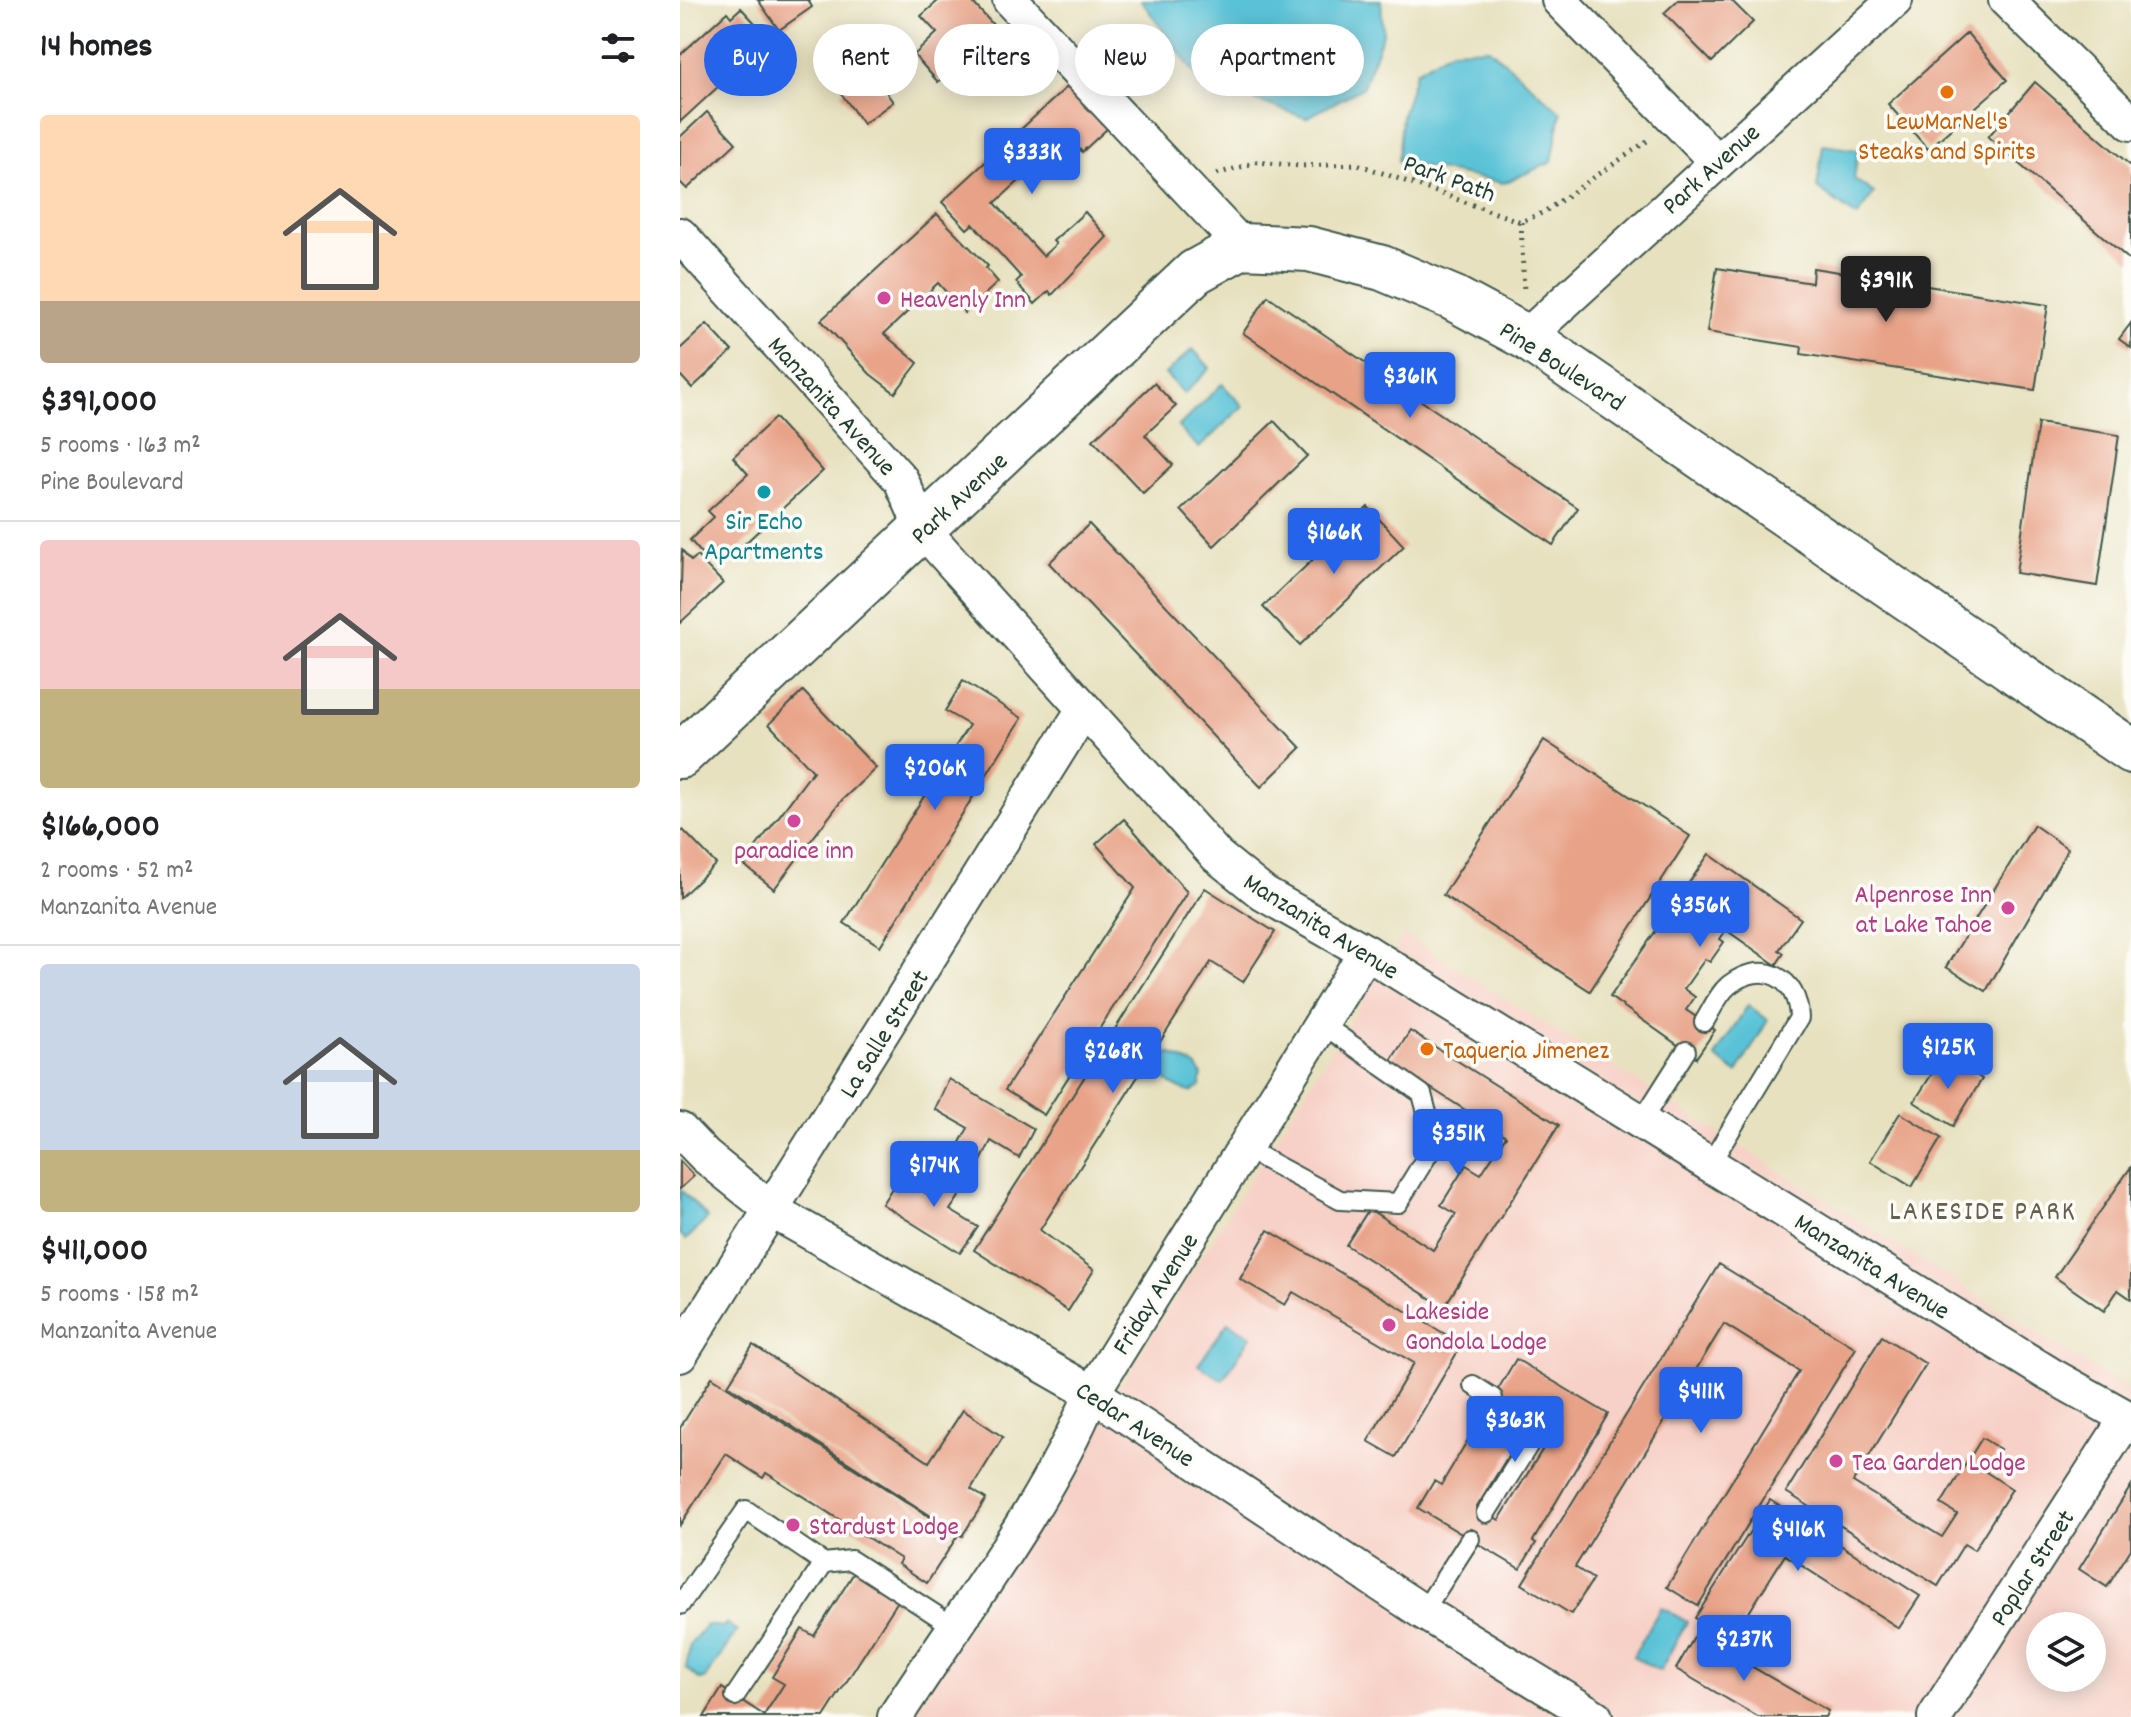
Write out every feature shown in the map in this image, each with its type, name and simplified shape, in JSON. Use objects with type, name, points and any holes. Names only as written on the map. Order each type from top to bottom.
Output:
[{"type":"street","points":[[1010,0],[1242,246]]},
{"type":"street","points":[[1559,0],[1717,162]]},
{"type":"street","name":"Park Avenue","points":[[1526,337],[1895,0]]},
{"type":"street","points":[[2006,0],[2131,123]]},
{"type":"street","name":"Manzanita Avenue","points":[[680,235],[901,480],[923,530],[1217,856],[1264,894],[1366,952],[2129,1419]]},
{"type":"street","name":"Park Avenue","points":[[680,756],[1195,272],[1242,246]]},
{"type":"street","name":"Pine Boulevard","points":[[1242,246],[1309,249],[1382,268],[1453,298],[1526,337],[2131,751]]},
{"type":"street","name":"La Salle Street","points":[[685,1338],[773,1211],[1084,709]]},
{"type":"street","name":"Friday Avenue","points":[[895,1717],[1072,1441],[1092,1393],[1366,952]]},
{"type":"street","name":"Cedar Avenue","points":[[680,1130],[705,1156],[773,1211],[1092,1393],[1423,1612],[1595,1717]]},
{"type":"street","name":"Poplar Street","points":[[1935,1717],[2129,1419]]},
{"type":"lane","points":[[1704,1022],[1726,987],[1750,972],[1769,973],[1789,985],[1798,998],[1799,1018],[1710,1164]]},
{"type":"lane","points":[[1244,1148],[1340,1200],[1398,1203],[1435,1143],[1422,1094],[1322,1024]]},
{"type":"lane","points":[[1641,1122],[1686,1051]]},
{"type":"lane","points":[[1473,1385],[1493,1398]]},
{"type":"lane","points":[[1486,1513],[1540,1427],[1529,1420]]},
{"type":"lane","points":[[680,1605],[746,1510],[824,1563],[851,1560],[953,1626]]},
{"type":"lane","points":[[1423,1612],[1470,1539]]},
{"type":"lane","points":[[735,1696],[824,1563]]},
{"type":"path","name":"Park Path","points":[[1189,191],[1213,175],[1257,162],[1300,166],[1357,164],[1521,222],[1544,212],[1675,119]]},
{"type":"path","points":[[1521,222],[1526,337]]},
{"type":"shaded area","points":[[1404,935],[2131,1392],[2131,1717],[912,1717]]},
{"type":"water","points":[[1141,0],[1381,0],[1383,34],[1364,83],[1364,24],[1191,24],[1191,69],[1175,47],[1175,24],[1158,24]]},
{"type":"water","points":[[1489,48],[1561,112],[1552,162],[1504,183],[1398,162],[1402,116],[1416,71],[1451,50]]},
{"type":"water","points":[[1243,96],[1347,96],[1306,118]]},
{"type":"water","points":[[1823,145],[1858,150],[1854,179],[1874,193],[1857,217],[1817,188]]},
{"type":"water","points":[[1193,349],[1210,368],[1184,394],[1165,374]]},
{"type":"water","points":[[1222,384],[1243,406],[1199,448],[1178,427]]},
{"type":"water","points":[[1748,1005],[1768,1020],[1737,1073],[1715,1057]]},
{"type":"water","points":[[1169,1053],[1196,1066],[1202,1075],[1200,1086],[1191,1092],[1165,1078],[1158,1070],[1160,1060]]},
{"type":"water","points":[[680,1189],[708,1218],[686,1240],[680,1234]]},
{"type":"water","points":[[1228,1322],[1251,1336],[1223,1380],[1198,1365]]},
{"type":"water","points":[[1661,1607],[1687,1622],[1660,1671],[1633,1656]]},
{"type":"water","points":[[726,1623],[737,1631],[705,1679],[699,1679],[686,1668],[690,1644],[706,1625],[723,1627]]},
{"type":"building","points":[[758,0],[808,0],[812,7],[788,24],[775,24]]},
{"type":"building","points":[[939,0],[978,0],[974,4],[992,24],[934,24],[934,30],[921,16]]},
{"type":"building","points":[[1678,0],[1731,0],[1753,22],[1712,62],[1664,13]]},
{"type":"building","points":[[741,8],[756,24],[714,24],[727,12],[731,17]]},
{"type":"building","points":[[704,33],[704,96],[708,96],[680,122],[680,55]]},
{"type":"building","name":"LewMarNel's Steaks and Spirits","points":[[1967,33],[2007,80],[1928,149],[1888,104]]},
{"type":"building","points":[[934,36],[934,78],[918,60],[918,51]]},
{"type":"building","points":[[2035,82],[2131,166],[2131,261],[1988,137]]},
{"type":"building","points":[[1069,85],[1075,96],[1079,96],[1109,127],[1082,152],[1068,136],[995,203],[1043,256],[1056,244],[1053,241],[1085,212],[1107,237],[1052,295],[1049,291],[1035,304],[1016,282],[1021,277],[973,224],[967,229],[942,202]]},
{"type":"building","points":[[843,96],[889,96],[893,102],[863,124]]},
{"type":"building","points":[[707,112],[736,143],[687,189],[680,182],[680,137]]},
{"type":"building","name":"Heavenly Inn","points":[[937,214],[988,266],[986,268],[998,282],[965,313],[938,283],[884,334],[918,363],[895,393],[870,374],[821,320]]},
{"type":"building","points":[[1717,268],[1812,283],[1813,268],[2048,305],[2035,390],[1801,354],[1802,347],[1707,332]]},
{"type":"building","points":[[1268,296],[1578,508],[1553,545],[1243,333]]},
{"type":"building","points":[[2131,323],[2131,348],[2119,339]]},
{"type":"building","points":[[707,324],[732,351],[692,388],[680,375],[680,349]]},
{"type":"building","points":[[1154,383],[1176,406],[1145,435],[1173,465],[1143,493],[1093,440]]},
{"type":"building","name":"Sir Echo Apartments","points":[[775,418],[823,471],[726,561],[711,545],[702,554],[690,540],[714,517],[708,511],[748,474],[733,457]]},
{"type":"building","points":[[1274,421],[1307,456],[1214,546],[1181,510]]},
{"type":"building","points":[[2038,423],[2119,435],[2097,586],[2016,573]]},
{"type":"building","points":[[1368,507],[1404,546],[1300,645],[1263,607]]},
{"type":"building","points":[[1089,524],[1301,748],[1261,787],[1049,563]]},
{"type":"building","points":[[682,550],[691,561],[697,556],[723,583],[680,623]]},
{"type":"building","points":[[963,681],[1022,718],[880,946],[844,923],[969,725],[945,711]]},
{"type":"building","points":[[803,691],[876,768],[842,800],[774,889],[743,864],[813,771],[769,724]]},
{"type":"building","points":[[1544,740],[1690,836],[1590,991],[1443,895]]},
{"type":"building","points":[[1124,819],[1187,892],[1044,1115],[1005,1090],[1135,888],[1096,844]]},
{"type":"building","name":"Alpenrose Inn at Lake Tahoe","points":[[2034,825],[2068,849],[1986,991],[1946,967]]},
{"type":"building","points":[[683,830],[716,864],[680,898],[680,833]]},
{"type":"building","points":[[1709,854],[1801,919],[1779,950],[1784,953],[1776,965],[1726,930],[1720,939],[1724,942],[1710,962],[1705,959],[1684,989],[1695,997],[1686,1010],[1715,1030],[1696,1058],[1610,997]]},
{"type":"building","points":[[1205,888],[1275,932],[1243,982],[1211,962],[1040,1230],[1094,1270],[1068,1311],[974,1250]]},
{"type":"building","points":[[1410,1031],[1559,1125],[1444,1307],[1346,1245],[1369,1209],[1433,1250],[1456,1214],[1441,1205],[1466,1165],[1481,1174],[1506,1136],[1390,1062]]},
{"type":"building","points":[[1944,1055],[1982,1079],[1953,1126],[1914,1102]]},
{"type":"building","points":[[949,1079],[1034,1129],[1019,1158],[991,1141],[977,1169],[953,1155],[968,1128],[935,1109]]},
{"type":"building","points":[[1900,1113],[1941,1138],[1912,1187],[1870,1161]]},
{"type":"building","points":[[680,1161],[694,1176],[680,1189]]},
{"type":"building","points":[[945,1167],[969,1182],[950,1210],[978,1227],[960,1253],[882,1204],[899,1177],[927,1194]]},
{"type":"building","points":[[2131,1167],[2131,1299],[2118,1290],[2104,1311],[2055,1277]]},
{"type":"building","name":"Lakeside Gondola Lodge","points":[[1268,1230],[1462,1344],[1396,1457],[1368,1441],[1414,1363],[1293,1292],[1285,1305],[1240,1279]]},
{"type":"building","points":[[1719,1264],[1856,1348],[1698,1606],[1667,1587],[1799,1371],[1724,1324],[1575,1567],[1593,1579],[1571,1614],[1522,1584]]},
{"type":"building","name":"Tea Garden Lodge","points":[[1882,1336],[1926,1364],[1853,1482],[1942,1537],[1957,1514],[1941,1504],[1982,1438],[2000,1449],[1986,1472],[2012,1489],[1974,1550],[1964,1544],[1938,1586],[1786,1492]]},
{"type":"building","points":[[753,1345],[929,1462],[963,1410],[1003,1437],[971,1489],[986,1499],[962,1536],[728,1385]]},
{"type":"building","points":[[1516,1359],[1608,1414],[1533,1541],[1536,1543],[1520,1569],[1418,1508],[1434,1481],[1441,1485]],"holes":[[[1533,1415],[1555,1429],[1499,1520],[1477,1507]]]},
{"type":"building","points":[[712,1377],[958,1535],[927,1583],[898,1564],[901,1559],[766,1473],[763,1478],[726,1454],[680,1525],[680,1428]]},
{"type":"building","points":[[2131,1486],[2131,1549],[2107,1587],[2079,1569]]},
{"type":"building","points":[[1770,1500],[1920,1596],[1899,1628],[1785,1555],[1731,1641],[1695,1618]]},
{"type":"building","points":[[857,1568],[901,1596],[824,1717],[704,1717],[722,1688],[764,1715],[784,1684],[772,1677],[802,1629],[814,1636]]},
{"type":"building","points":[[1696,1634],[1828,1711],[1825,1717],[1758,1717],[1676,1669]]},
{"type":"place","name":"LewMarNel's Steaks and Spirits","points":[[1947,92]]},
{"type":"place","name":"Heavenly Inn","points":[[884,298]]},
{"type":"place","name":"Sir Echo Apartments","points":[[764,492]]},
{"type":"place","name":"paradice inn","points":[[794,821]]},
{"type":"place","name":"Alpenrose Inn at Lake Tahoe","points":[[2008,908]]},
{"type":"place","name":"Taqueria Jimenez","points":[[1427,1049]]},
{"type":"place","name":"Lakeside Gondola Lodge","points":[[1389,1325]]},
{"type":"place","name":"Tea Garden Lodge","points":[[1836,1461]]},
{"type":"place","name":"Stardust Lodge","points":[[793,1525]]},
{"type":"district","name":"LAKESIDE PARK","points":[[1983,1209]]}]
